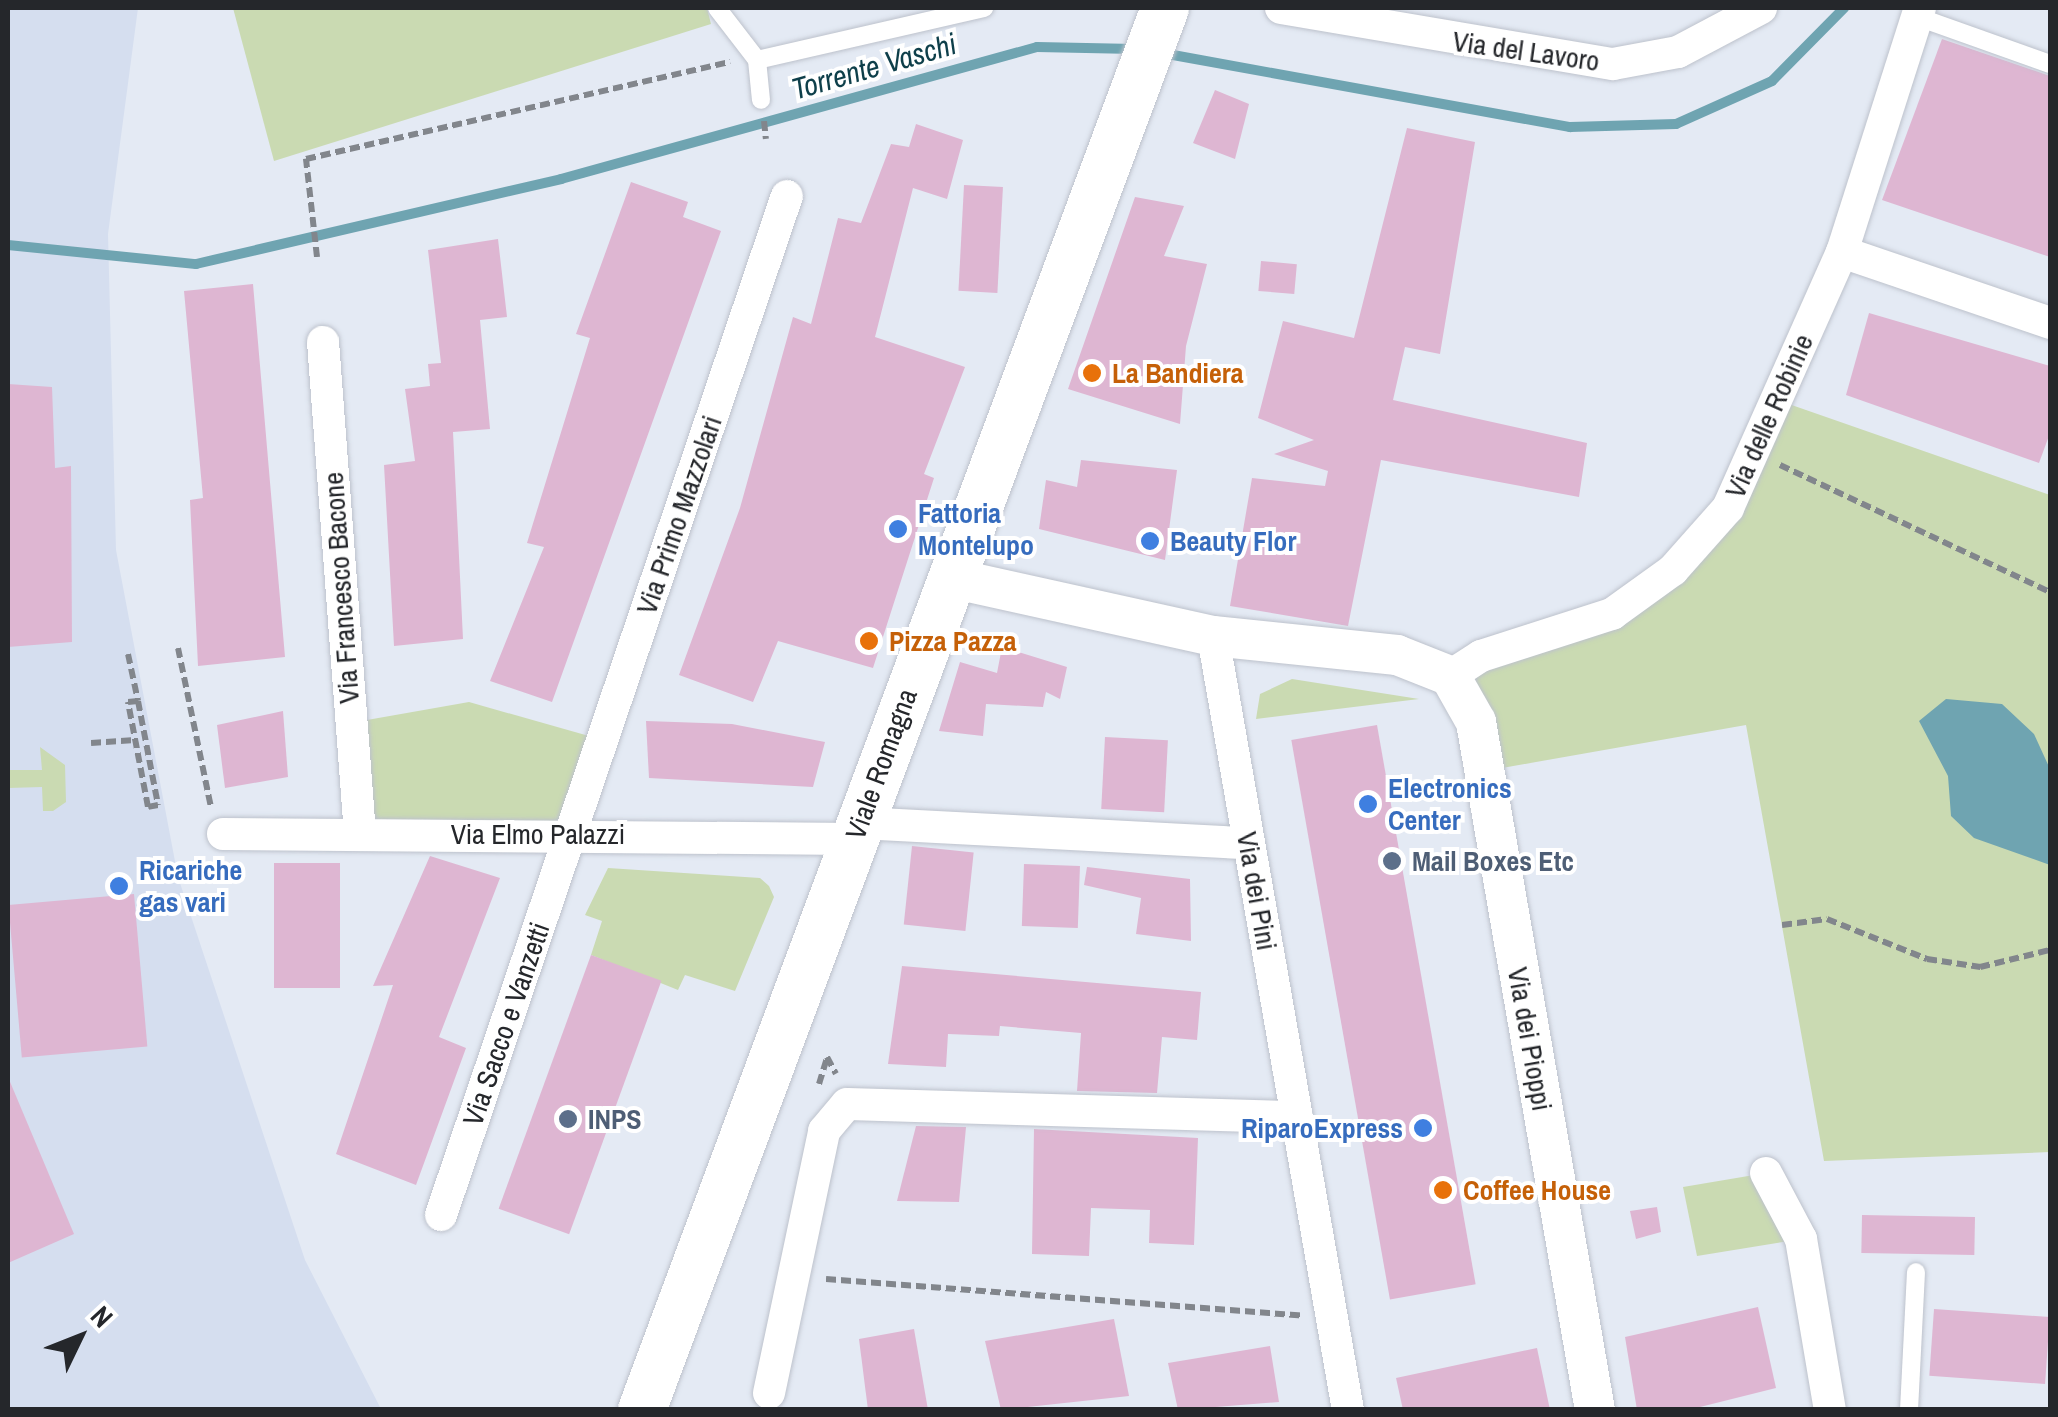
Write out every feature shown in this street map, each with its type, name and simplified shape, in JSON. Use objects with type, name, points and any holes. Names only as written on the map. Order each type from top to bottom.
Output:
[{"type":"main road","name":"Viale Romagna","points":[[642,1410],[1165,8]]},
{"type":"street","name":"Via del Lavoro","points":[[1281,8],[1613,64],[1678,52],[1761,8]]},
{"type":"street","name":"Via delle Robinie","points":[[1450,676],[1481,656],[1612,614],[1673,570],[1728,508],[1842,252],[1919,12]]},
{"type":"street","name":"Via Primo Mazzolari","points":[[572,834],[787,196]]},
{"type":"street","points":[[1842,252],[2050,323]]},
{"type":"street","name":"Via Francesco Bacone","points":[[324,342],[360,834]]},
{"type":"street","points":[[951,578],[1213,636],[1397,655],[1450,676]]},
{"type":"street","name":"Via dei Pini","points":[[1213,636],[1348,1410]]},
{"type":"street","name":"Via dei Pioppi","points":[[1450,676],[1463,725],[1552,1233],[1595,1410]]},
{"type":"street","name":"Via Elmo Palazzi","points":[[223,834],[856,831],[1248,843]]},
{"type":"street","name":"Via Sacco e Vanzetti","points":[[441,1214],[572,834]]},
{"type":"street","points":[[770,1394],[790,1277],[824,1131],[847,1104],[1297,1117]]},
{"type":"street","points":[[1766,1173],[1801,1239],[1830,1410]]},
{"type":"lane","points":[[717,8],[758,60],[761,100]]},
{"type":"lane","points":[[758,60],[984,8]]},
{"type":"lane","points":[[1919,12],[2050,64]]},
{"type":"lane","points":[[1910,1410],[1916,1272]]},
{"type":"path","points":[[317,257],[306,159],[735,61]]},
{"type":"path","points":[[1752,452],[2050,592]]},
{"type":"path","points":[[178,648],[223,834]]},
{"type":"path","points":[[128,654],[138,701],[158,805],[148,807],[128,702],[138,701]]},
{"type":"path","points":[[91,744],[135,740]]},
{"type":"path","points":[[1782,925],[1826,919],[1926,959],[1980,967],[2050,950]]},
{"type":"path","points":[[790,1277],[1331,1318]]},
{"type":"shaded area","points":[[8,8],[138,8],[108,234],[116,550],[178,877],[305,1260],[381,1409],[8,1410]]},
{"type":"green space","points":[[233,8],[707,8],[711,24],[274,161]]},
{"type":"green space","points":[[1777,400],[2050,495],[2050,1152],[1824,1161],[1746,725],[1485,771],[1467,698],[1481,656],[1673,570]]},
{"type":"green space","points":[[1292,679],[1419,699],[1256,719],[1260,694]]},
{"type":"green space","points":[[469,702],[603,740],[572,833],[360,834],[350,723]]},
{"type":"green space","points":[[40,747],[65,765],[66,802],[53,811],[43,811],[42,787],[8,788],[8,770],[42,770]]},
{"type":"green space","points":[[608,868],[760,878],[769,886],[774,897],[735,991],[685,975],[678,990],[591,955],[602,921],[585,915]]},
{"type":"green space","points":[[1766,1173],[1801,1239],[1697,1256],[1683,1187]]},
{"type":"water","points":[[1946,699],[2002,704],[2034,734],[2050,769],[2050,865],[1974,838],[1951,816],[1948,776],[1919,721]]},
{"type":"building","points":[[1942,39],[2050,76],[2050,257],[1882,200]]},
{"type":"building","points":[[1215,90],[1249,104],[1235,159],[1193,143]]},
{"type":"building","points":[[916,124],[963,140],[947,199],[913,188],[875,337],[965,367],[924,474],[934,478],[873,668],[778,641],[753,702],[679,675],[740,508],[793,317],[811,324],[838,218],[861,223],[891,144],[909,147]]},
{"type":"building","points":[[1407,128],[1475,142],[1440,354],[1405,347],[1393,400],[1587,443],[1579,497],[1381,460],[1348,626],[1230,606],[1252,478],[1325,486],[1328,471],[1274,454],[1314,440],[1258,418],[1283,321],[1354,338]]},
{"type":"building","points":[[631,182],[688,202],[683,217],[721,231],[552,702],[490,681],[544,547],[527,543],[590,338],[576,334]]},
{"type":"building","points":[[964,185],[1003,187],[997,293],[958,291]]},
{"type":"building","points":[[1135,197],[1184,206],[1164,256],[1207,264],[1186,346],[1180,424],[1068,389]]},
{"type":"building","points":[[498,239],[507,317],[480,320],[490,429],[453,432],[463,639],[394,646],[384,465],[415,461],[405,389],[430,386],[428,364],[441,363],[428,250]]},
{"type":"building","points":[[1261,261],[1297,264],[1294,294],[1258,291]]},
{"type":"building","points":[[253,284],[285,657],[198,666],[190,500],[203,498],[184,291]]},
{"type":"building","points":[[1869,313],[2050,366],[2050,433],[2039,463],[1846,395]]},
{"type":"building","points":[[8,384],[52,387],[55,468],[71,466],[72,642],[8,647]]},
{"type":"building","points":[[1081,460],[1177,470],[1165,560],[1039,529],[1046,480],[1077,487]]},
{"type":"building","points":[[1002,647],[1067,667],[1060,699],[1046,692],[1043,707],[986,704],[983,736],[939,731],[960,662],[997,673]]},
{"type":"building","points":[[283,711],[288,777],[225,788],[217,725]]},
{"type":"building","points":[[646,721],[732,724],[825,742],[813,787],[649,778]]},
{"type":"building","points":[[1377,725],[1476,1284],[1390,1299],[1291,740]]},
{"type":"building","points":[[1105,737],[1168,740],[1164,812],[1101,809]]},
{"type":"building","points":[[912,846],[974,852],[965,931],[904,925]]},
{"type":"building","points":[[430,856],[500,878],[439,1037],[466,1048],[416,1185],[336,1154],[393,985],[373,986]]},
{"type":"building","points":[[274,863],[340,863],[340,988],[274,988]]},
{"type":"building","points":[[1024,864],[1080,866],[1078,928],[1022,926]]},
{"type":"building","points":[[1087,867],[1190,879],[1191,941],[1136,934],[1141,898],[1084,885]]},
{"type":"building","points":[[134,894],[147,1046],[22,1057],[8,905]]},
{"type":"building","name":"INPS","points":[[591,955],[661,981],[569,1234],[499,1209]]},
{"type":"building","points":[[902,966],[1201,992],[1197,1040],[1162,1037],[1157,1093],[1077,1091],[1081,1033],[1000,1026],[999,1036],[948,1034],[946,1067],[888,1064]]},
{"type":"building","points":[[8,1077],[74,1234],[8,1263]]},
{"type":"building","points":[[916,1126],[966,1127],[959,1202],[897,1201]]},
{"type":"building","points":[[1034,1129],[1198,1138],[1194,1245],[1149,1243],[1150,1210],[1091,1208],[1089,1256],[1032,1254]]},
{"type":"building","points":[[1657,1207],[1661,1232],[1636,1239],[1630,1211]]},
{"type":"building","points":[[1862,1215],[1975,1217],[1974,1255],[1861,1253]]},
{"type":"building","points":[[1758,1307],[1776,1388],[1688,1410],[1637,1410],[1625,1337]]},
{"type":"building","points":[[1934,1309],[2050,1317],[2045,1384],[1929,1376]]},
{"type":"building","points":[[1114,1319],[1129,1396],[1001,1410],[985,1341]]},
{"type":"building","points":[[914,1329],[928,1410],[868,1410],[859,1339]]},
{"type":"building","points":[[1270,1346],[1279,1402],[1178,1410],[1168,1363]]},
{"type":"building","points":[[1537,1348],[1550,1410],[1403,1410],[1396,1378]]},
{"type":"waterway","name":"Torrente Vaschi","points":[[1162,53],[1570,127],[1676,124],[1772,81],[1844,8]]},
{"type":"waterway","name":"Torrente Vaschi","points":[[8,245],[196,264],[561,179],[1037,47],[1135,49]]},
{"type":"place","name":"La Bandiera","points":[[1092,373]]},
{"type":"place","name":"Fattoria Montelupo","points":[[898,529]]},
{"type":"place","name":"Beauty Flor","points":[[1150,541]]},
{"type":"place","name":"Pizza Pazza","points":[[869,641]]},
{"type":"place","name":"Electronics Center","points":[[1368,804]]},
{"type":"place","name":"Mail Boxes Etc","points":[[1392,861]]},
{"type":"place","name":"Ricariche gas vari","points":[[119,886]]},
{"type":"place","name":"INPS","points":[[568,1119]]},
{"type":"place","name":"RiparoExpress","points":[[1423,1128]]},
{"type":"place","name":"Coffee House","points":[[1443,1190]]}]
